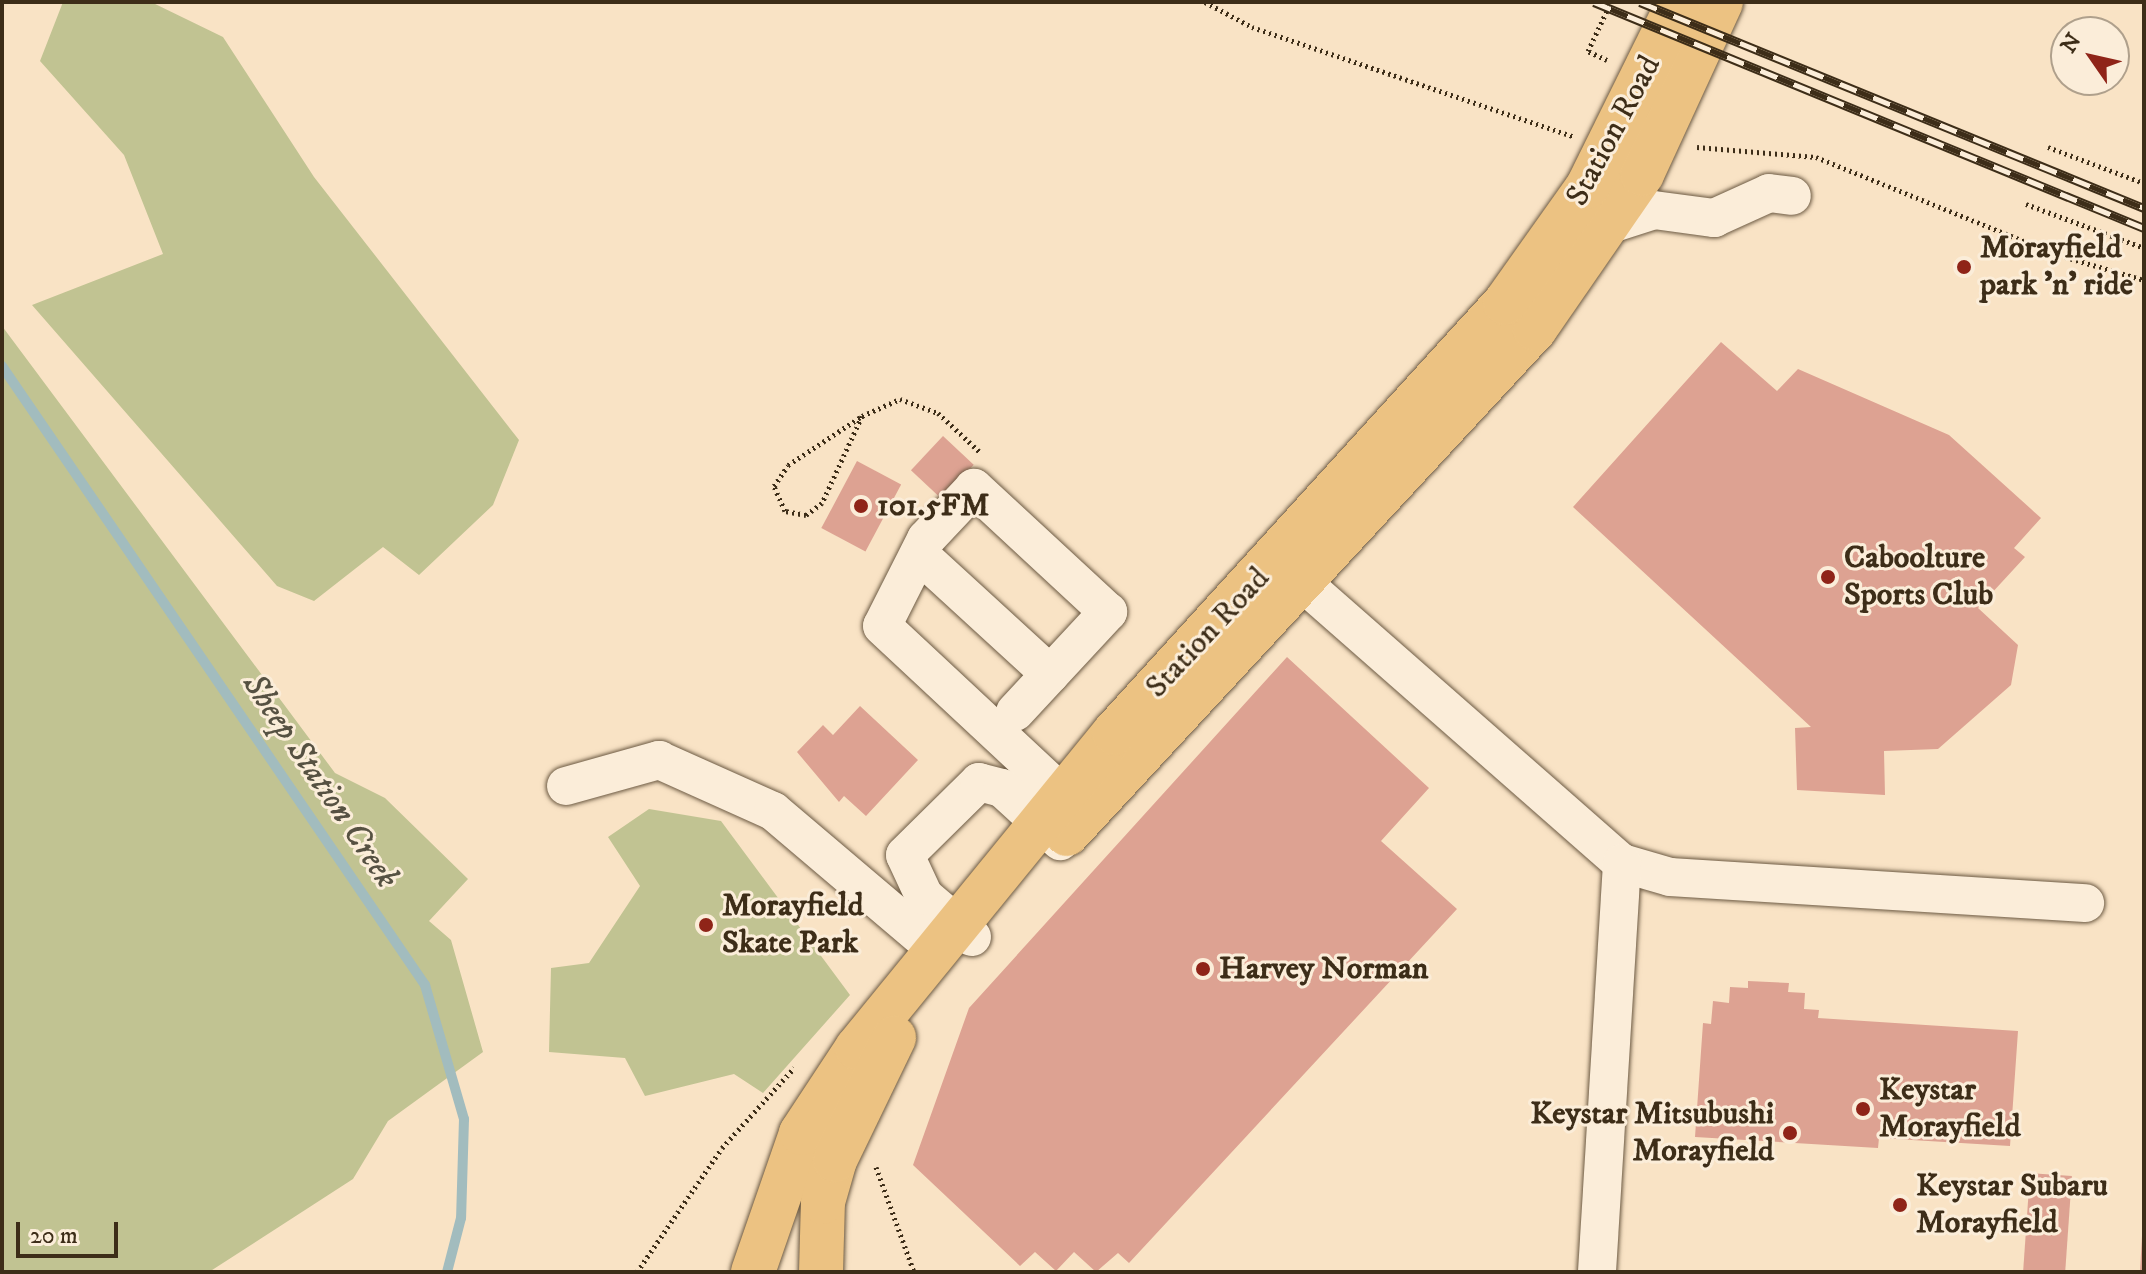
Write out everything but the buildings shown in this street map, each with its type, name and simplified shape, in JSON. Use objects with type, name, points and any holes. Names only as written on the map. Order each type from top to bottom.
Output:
[{"type":"main road","name":"Station Road","points":[[1289,571],[1505,303],[1588,186],[1679,2]]},
{"type":"main road","name":"Station Road","points":[[753,1272],[801,1133],[954,936],[1054,820],[1289,571],[1535,329],[1611,224],[1642,174],[1721,2]]},
{"type":"main road","name":"Station Road","points":[[821,1272],[823,1202],[851,1119],[954,936]]},
{"type":"lane","points":[[1588,186],[1642,174],[1675,193],[1695,215]]},
{"type":"lane","points":[[1611,224],[1654,210],[1714,218],[1769,193],[1792,196]]},
{"type":"lane","points":[[1015,712],[1108,612],[974,488],[919,554],[882,626],[1054,820]]},
{"type":"lane","points":[[919,554],[1050,674]]},
{"type":"lane","points":[[1289,571],[1622,863],[1670,877],[2085,903]]},
{"type":"lane","points":[[566,786],[659,760],[773,811],[954,936]]},
{"type":"lane","points":[[954,936],[924,896],[905,855],[979,782],[1002,788],[1054,820]]},
{"type":"lane","points":[[1597,1272],[1622,863]]},
{"type":"path","points":[[1205,2],[1252,27],[1585,140]]},
{"type":"path","points":[[1588,51],[1611,2]]},
{"type":"path","points":[[1692,146],[1816,157],[2059,255],[2144,280]]},
{"type":"path","points":[[2048,147],[2144,183]]},
{"type":"path","points":[[2026,204],[2144,248]]},
{"type":"path","points":[[862,416],[822,503],[806,515],[785,511],[773,495],[778,475],[862,416],[900,399],[938,413],[990,464],[974,488]]},
{"type":"path","points":[[637,1272],[722,1148],[794,1068]]},
{"type":"path","points":[[875,1163],[914,1272]]},
{"type":"green space","points":[[63,2],[151,2],[223,37],[314,177],[519,440],[493,505],[419,575],[383,547],[314,601],[277,586],[32,305],[163,254],[124,155],[40,61]]},
{"type":"green space","points":[[2,326],[335,773],[385,798],[468,879],[429,921],[451,940],[483,1052],[388,1121],[353,1179],[209,1272],[2,1270]]},
{"type":"green space","name":"Morayfield Skate Park","points":[[649,809],[721,821],[850,995],[763,1093],[734,1074],[645,1096],[625,1058],[549,1052],[551,968],[589,963],[640,886],[608,837]]},
{"type":"waterway","name":"Sheep Station Creek","points":[[2,366],[425,985],[464,1119],[461,1218],[447,1272]]},
{"type":"railway","points":[[1594,2],[2144,228]]},
{"type":"railway","points":[[1640,2],[2144,208]]},
{"type":"place","name":"Morayfield park 'n' ride","points":[[1964,267]]},
{"type":"place","name":"101.5FM","points":[[861,506]]},
{"type":"place","name":"Caboolture Sports Club","points":[[1828,577]]},
{"type":"place","name":"Morayfield Skate Park","points":[[706,925]]},
{"type":"place","name":"Harvey Norman","points":[[1203,969]]},
{"type":"place","name":"Keystar Morayfield","points":[[1863,1109]]},
{"type":"place","name":"Keystar Mitsubushi Morayfield","points":[[1790,1133]]},
{"type":"place","name":"Keystar Subaru Morayfield","points":[[1900,1205]]}]
